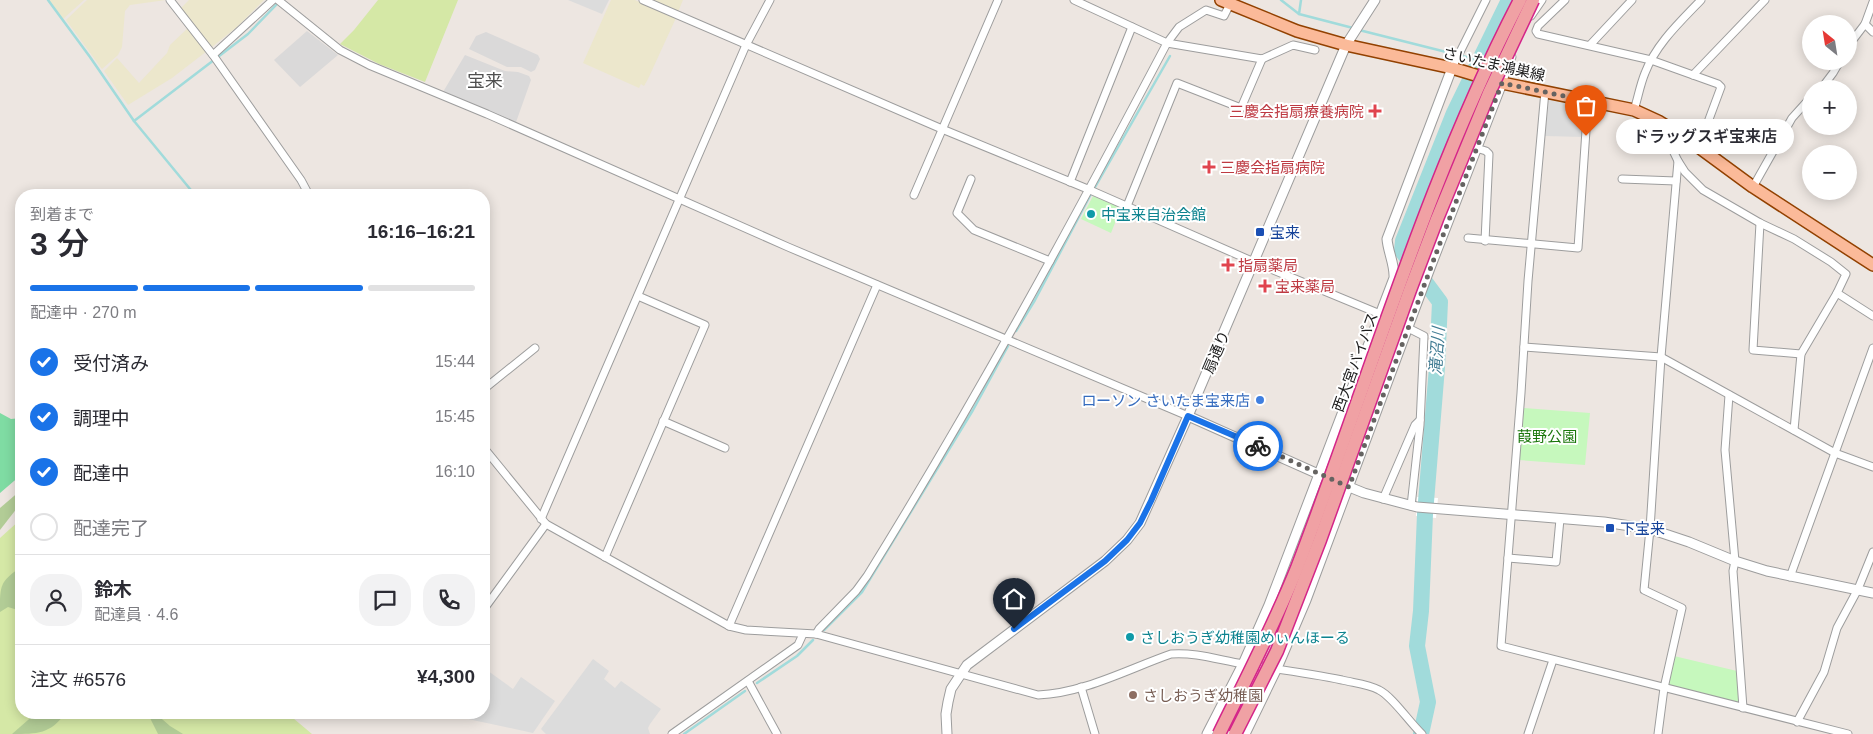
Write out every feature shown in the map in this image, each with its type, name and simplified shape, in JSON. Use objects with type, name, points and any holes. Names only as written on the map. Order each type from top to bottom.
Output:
[{"type":"highway","name":"西大宮バイパス","points":[[1219,734],[1265,640],[1296,570],[1455,138],[1487,66],[1520,0]]},
{"type":"highway","name":"西大宮バイパス","points":[[1235,734],[1277,651],[1320,540],[1437,219],[1489,93],[1533,0]]},
{"type":"main road","name":"さいたま鴻巣線","points":[[1225,2],[1297,31],[1346,45],[1455,69],[1502,83],[1634,110],[1658,121],[1690,140],[1753,187],[1873,265]]},
{"type":"street","points":[[170,0],[213,55],[306,189]]},
{"type":"street","points":[[213,55],[273,0]]},
{"type":"street","points":[[278,0],[340,50],[369,65],[487,114],[679,200],[1188,416],[1349,487],[1414,507],[1604,522],[1650,529],[1689,542],[1735,561],[1790,577],[1873,593]]},
{"type":"street","points":[[643,0],[942,129],[1090,190],[1254,262],[1380,314]]},
{"type":"street","points":[[490,600],[543,522],[746,45],[770,0]]},
{"type":"street","points":[[914,196],[998,0]]},
{"type":"street","points":[[1074,0],[1167,43],[1262,59],[1293,45],[1315,50]]},
{"type":"street","name":"扇通り","points":[[947,734],[946,714],[951,689],[967,665],[1105,561],[1127,540],[1140,523],[1188,416],[1346,45],[1375,0]]},
{"type":"street","points":[[1208,734],[1243,664],[1269,605],[1320,474],[1394,278],[1395,269],[1390,261],[1387,239],[1455,69],[1486,0]]},
{"type":"street","points":[[1245,734],[1277,668],[1306,600],[1476,148],[1532,13],[1542,0]]},
{"type":"street","points":[[1565,0],[1538,26],[1536,31],[1538,34],[1651,60],[1718,84],[1721,87],[1708,122],[1690,140]]},
{"type":"street","points":[[1590,45],[1632,0]]},
{"type":"street","points":[[1634,110],[1651,60],[1664,40],[1701,0]]},
{"type":"street","points":[[1693,75],[1765,0]]},
{"type":"street","points":[[816,634],[856,591],[867,576],[1008,339],[1090,190],[1167,43],[1179,27],[1206,10],[1224,16],[1225,2]]},
{"type":"street","points":[[1858,33],[1865,24],[1873,2]]},
{"type":"street","points":[[1865,24],[1873,32]]},
{"type":"street","points":[[1070,182],[1132,26]]},
{"type":"street","points":[[1127,206],[1177,83],[1241,108],[1262,59]]},
{"type":"street","points":[[1545,91],[1501,646],[1848,734]]},
{"type":"street","points":[[1468,238],[1484,241],[1532,243],[1578,248],[1588,101]]},
{"type":"street","points":[[1753,187],[1792,118],[1802,107]]},
{"type":"street","points":[[1658,121],[1685,172],[1703,190],[1760,223],[1794,239],[1831,262],[1846,274],[1801,354],[1794,430]]},
{"type":"street","points":[[1476,148],[1489,154],[1484,241]]},
{"type":"street","points":[[1658,734],[1664,688],[1682,608],[1644,590],[1678,161]]},
{"type":"street","points":[[971,179],[957,213],[974,230],[1050,261]]},
{"type":"street","points":[[1622,179],[1676,181]]},
{"type":"street","points":[[1760,223],[1753,350],[1801,354]]},
{"type":"street","points":[[729,626],[877,285]]},
{"type":"street","points":[[1837,292],[1873,316]]},
{"type":"street","points":[[605,558],[705,325],[638,296]]},
{"type":"street","points":[[1408,328],[1424,336],[1414,507]]},
{"type":"street","points":[[1524,347],[1661,357],[1835,453],[1873,467]]},
{"type":"street","points":[[490,384],[535,348]]},
{"type":"street","points":[[1790,577],[1873,348]]},
{"type":"street","points":[[1730,395],[1725,450],[1735,561],[1734,571],[1743,708]]},
{"type":"street","points":[[1383,499],[1415,425],[1420,420]]},
{"type":"street","points":[[663,421],[725,448]]},
{"type":"street","points":[[490,456],[543,522],[729,626],[746,630],[816,634],[1038,695],[1063,692],[1082,687],[1171,654],[1184,653],[1277,668],[1363,685],[1379,690],[1389,698],[1408,721],[1422,734]]},
{"type":"street","points":[[1508,558],[1556,562],[1560,519]]},
{"type":"street","points":[[1797,722],[1824,672],[1836,628],[1858,589],[1873,552]]},
{"type":"street","points":[[672,734],[798,645],[803,634]]},
{"type":"street","points":[[1528,734],[1553,660]]},
{"type":"street","points":[[748,681],[778,734]]},
{"type":"street","points":[[1082,687],[1095,734]]},
{"type":"shaded area","points":[[49,0],[84,0],[63,19]]},
{"type":"shaded area","points":[[87,0],[166,0],[130,5],[125,11],[122,47],[118,55],[102,69],[66,20]]},
{"type":"shaded area","points":[[189,0],[264,0],[237,27],[212,47],[181,8]]},
{"type":"shaded area","points":[[568,0],[609,0],[602,14]]},
{"type":"shaded area","points":[[611,0],[635,0],[676,18],[648,79],[644,86],[641,84],[639,88],[583,63]]},
{"type":"shaded area","points":[[651,0],[683,0],[678,12]]},
{"type":"shaded area","points":[[188,28],[207,51],[172,78],[128,105],[104,71],[117,58],[139,83],[167,53],[170,45]]},
{"type":"shaded area","points":[[307,31],[338,55],[300,87],[274,60]]},
{"type":"shaded area","points":[[486,32],[538,55],[540,59],[535,70],[531,72],[521,67],[507,67],[469,49],[476,36]]},
{"type":"shaded area","points":[[465,55],[505,71],[518,72],[529,76],[531,80],[515,125],[443,92]]},
{"type":"shaded area","points":[[1549,100],[1584,107],[1583,137],[1545,136]]},
{"type":"shaded area","points":[[593,659],[609,671],[604,679],[615,688],[621,681],[661,709],[648,728],[650,734],[546,734],[541,729]]},
{"type":"shaded area","points":[[490,672],[513,689],[521,677],[555,701],[533,733],[468,719],[490,719]]},
{"type":"green space","points":[[378,0],[458,0],[425,82],[379,64],[340,44]]},
{"type":"green space","points":[[1093,196],[1121,208],[1111,233],[1081,219]]},
{"type":"green space","name":"葭野公園","points":[[1523,408],[1590,413],[1585,465],[1519,460]]},
{"type":"green space","points":[[0,413],[11,419],[15,419],[15,480],[0,493]]},
{"type":"green space","points":[[15,495],[15,511],[0,530],[0,508]]},
{"type":"green space","points":[[15,524],[15,719],[294,719],[312,734],[0,734],[0,538]]},
{"type":"green space","points":[[15,572],[15,609],[8,607],[0,612],[1,589],[9,576]]},
{"type":"green space","points":[[1674,656],[1737,671],[1740,705],[1668,686]]},
{"type":"green space","points":[[29,719],[61,719],[49,729],[43,731],[29,734],[12,734]]},
{"type":"green space","points":[[150,719],[162,719],[183,734],[158,734]]},
{"type":"pier","points":[[1417,497],[1438,498],[1436,518],[1416,516]]},
{"type":"waterway","points":[[48,0],[134,121],[190,189]]},
{"type":"waterway","points":[[1281,0],[1299,14]]},
{"type":"waterway","points":[[1301,0],[1299,14],[1353,28]]},
{"type":"waterway","name":"滝沼川","points":[[1421,734],[1428,702],[1417,646],[1421,611],[1425,514],[1437,367],[1440,302],[1402,251],[1403,241],[1454,113],[1509,0]]},
{"type":"waterway","points":[[134,121],[248,34],[278,3]]},
{"type":"waterway","points":[[1359,30],[1478,60]]},
{"type":"waterway","points":[[1094,189],[1170,56]]},
{"type":"waterway","points":[[1016,331],[1035,300],[1092,192]]},
{"type":"waterway","points":[[824,630],[862,592],[973,410],[1008,346]]},
{"type":"waterway","points":[[757,683],[797,656],[813,640]]},
{"type":"waterway","points":[[684,734],[745,691]]},
{"type":"way so far","points":[[1258,446],[1349,487],[1502,83],[1588,101],[1586,136]]},
{"type":"place","name":"三慶会指扇療養病院","points":[[1375,111]]},
{"type":"place","name":"ドラッグスギ宝来店","points":[[1586,136]]},
{"type":"place","name":"三慶会指扇病院","points":[[1209,167]]},
{"type":"place","name":"中宝来自治会館","points":[[1091,214]]},
{"type":"place","name":"宝来","points":[[1260,232]]},
{"type":"place","name":"指扇薬局","points":[[1228,265]]},
{"type":"place","name":"宝来薬局","points":[[1265,286]]},
{"type":"place","name":"ローソン さいたま宝来店","points":[[1260,400]]},
{"type":"place","name":"下宝来","points":[[1610,528]]},
{"type":"place","name":"さしおうぎ幼稚園めぃんほーる","points":[[1130,637]]},
{"type":"place","name":"さしおうぎ幼稚園","points":[[1133,695]]},
{"type":"district","name":"宝来","points":[[485,81]]},
{"type":"route","points":[[1014,629],[1105,561],[1127,540],[1140,523],[1151,501],[1188,416],[1258,446]]}]
